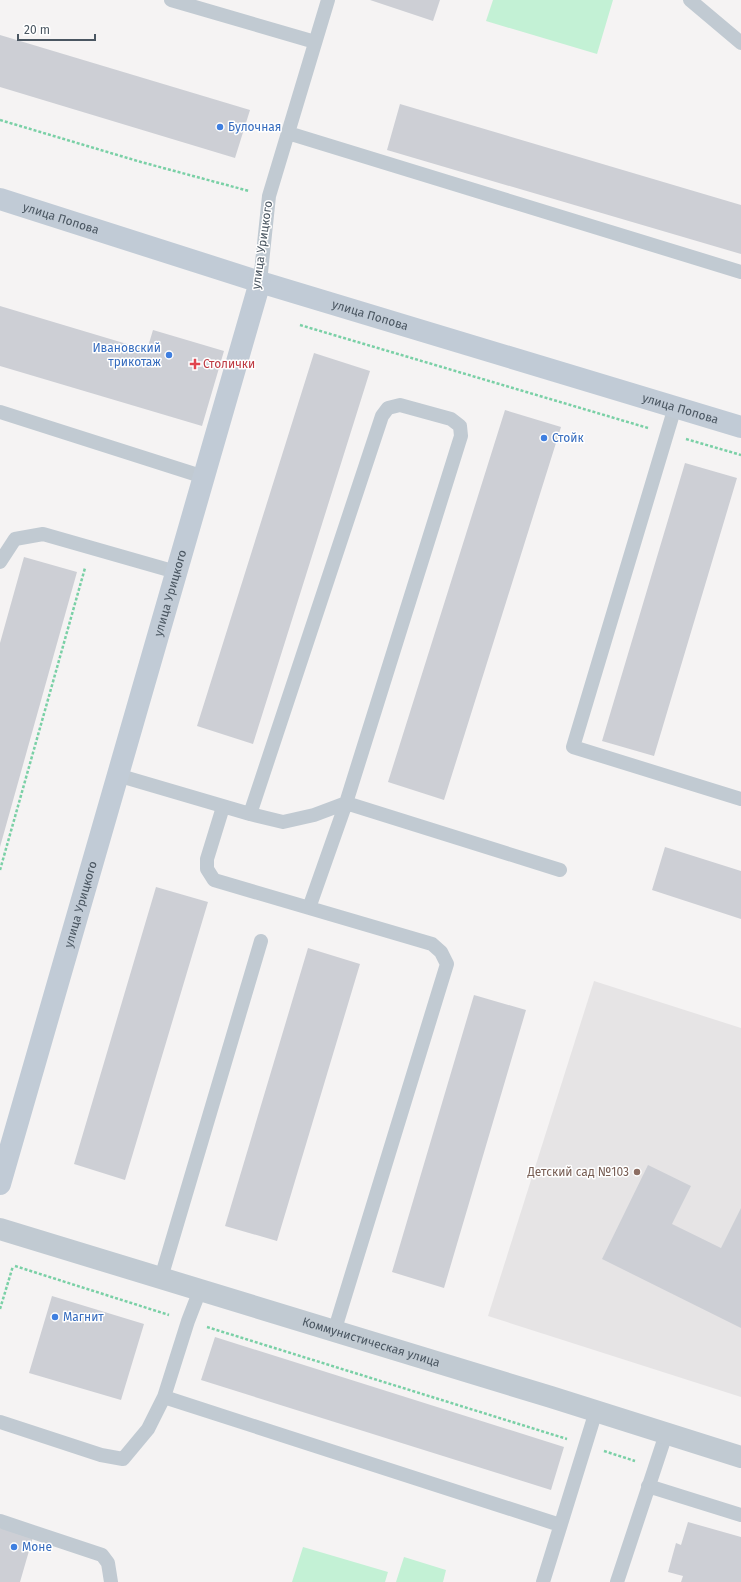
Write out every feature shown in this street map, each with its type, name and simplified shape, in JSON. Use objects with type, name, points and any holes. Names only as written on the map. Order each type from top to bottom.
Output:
[{"type":"street","name":"улица Попова","points":[[0,199],[260,282],[741,427]]},
{"type":"street","name":"улица Урицкого","points":[[0,1184],[260,282]]},
{"type":"street","name":"Коммунистическая улица","points":[[0,1229],[596,1411],[741,1457]]},
{"type":"lane","points":[[171,0],[315,42]]},
{"type":"lane","name":"улица Урицкого","points":[[260,282],[269,196],[328,0]]},
{"type":"lane","points":[[690,0],[741,43]]},
{"type":"lane","points":[[288,133],[741,272]]},
{"type":"lane","points":[[250,814],[382,416],[388,408],[400,405],[450,419],[460,426],[461,436],[346,803],[308,908]]},
{"type":"lane","points":[[675,407],[573,747],[741,799]]},
{"type":"lane","points":[[0,412],[204,477]]},
{"type":"lane","points":[[0,562],[15,539],[43,534],[91,546],[176,572]]},
{"type":"lane","points":[[118,775],[223,807],[283,822],[314,815],[346,803],[560,870]]},
{"type":"lane","points":[[223,807],[207,859],[208,869],[214,880],[432,944],[441,952],[447,964],[334,1332]]},
{"type":"lane","points":[[161,1278],[261,941]]},
{"type":"lane","points":[[0,1422],[101,1455],[123,1459],[148,1429],[164,1397],[188,1321],[200,1290]]},
{"type":"lane","points":[[164,1397],[560,1525]]},
{"type":"lane","points":[[543,1582],[596,1411]]},
{"type":"lane","points":[[617,1582],[666,1434]]},
{"type":"lane","points":[[648,1486],[741,1515]]},
{"type":"lane","points":[[0,1521],[102,1555],[108,1563],[111,1582]]},
{"type":"path","points":[[0,120],[141,162],[269,196]]},
{"type":"path","points":[[300,326],[741,455]]},
{"type":"path","points":[[0,870],[91,546]]},
{"type":"path","points":[[0,1308],[14,1266],[585,1444],[654,1467]]},
{"type":"shaded area","name":"Детский сад №103","points":[[594,981],[741,1028],[741,1397],[488,1316]]},
{"type":"green space","points":[[493,0],[613,0],[597,54],[486,21]]},
{"type":"green space","points":[[303,1547],[388,1572],[385,1582],[292,1582]]},
{"type":"green space","points":[[404,1557],[446,1570],[443,1582],[396,1582]]},
{"type":"building","points":[[370,0],[440,0],[433,21]]},
{"type":"building","points":[[0,35],[250,110],[235,158],[0,87]]},
{"type":"building","points":[[400,104],[741,205],[741,254],[387,150]]},
{"type":"building","points":[[0,306],[147,350],[153,330],[224,351],[202,426],[0,366]]},
{"type":"building","points":[[314,353],[370,371],[253,744],[197,726]]},
{"type":"building","points":[[505,410],[561,427],[444,800],[388,782]]},
{"type":"building","points":[[685,463],[737,478],[654,756],[602,741]]},
{"type":"building","points":[[24,557],[77,572],[0,847],[0,643]]},
{"type":"building","points":[[665,847],[741,871],[741,919],[652,890]]},
{"type":"building","points":[[156,887],[208,902],[125,1180],[74,1164]]},
{"type":"building","points":[[308,948],[360,964],[277,1241],[225,1226]]},
{"type":"building","points":[[474,995],[526,1010],[444,1288],[392,1272]]},
{"type":"building","points":[[648,1165],[691,1186],[672,1224],[721,1248],[741,1208],[741,1328],[602,1259]]},
{"type":"building","points":[[52,1296],[144,1324],[121,1400],[29,1373]]},
{"type":"building","points":[[215,1337],[564,1447],[551,1490],[201,1380]]},
{"type":"building","points":[[688,1522],[741,1537],[741,1582],[681,1582],[683,1576],[668,1572],[676,1543],[681,1545]]},
{"type":"building","points":[[0,1528],[33,1537],[20,1582],[0,1582]]},
{"type":"place","name":"Булочная","points":[[220,127]]},
{"type":"place","name":"Ивановский трикотаж","points":[[169,355]]},
{"type":"place","name":"Столички","points":[[195,364]]},
{"type":"place","name":"Стойк","points":[[544,438]]},
{"type":"place","name":"Детский сад №103","points":[[637,1172]]},
{"type":"place","name":"Магнит","points":[[55,1317]]},
{"type":"place","name":"Моне","points":[[14,1547]]}]
